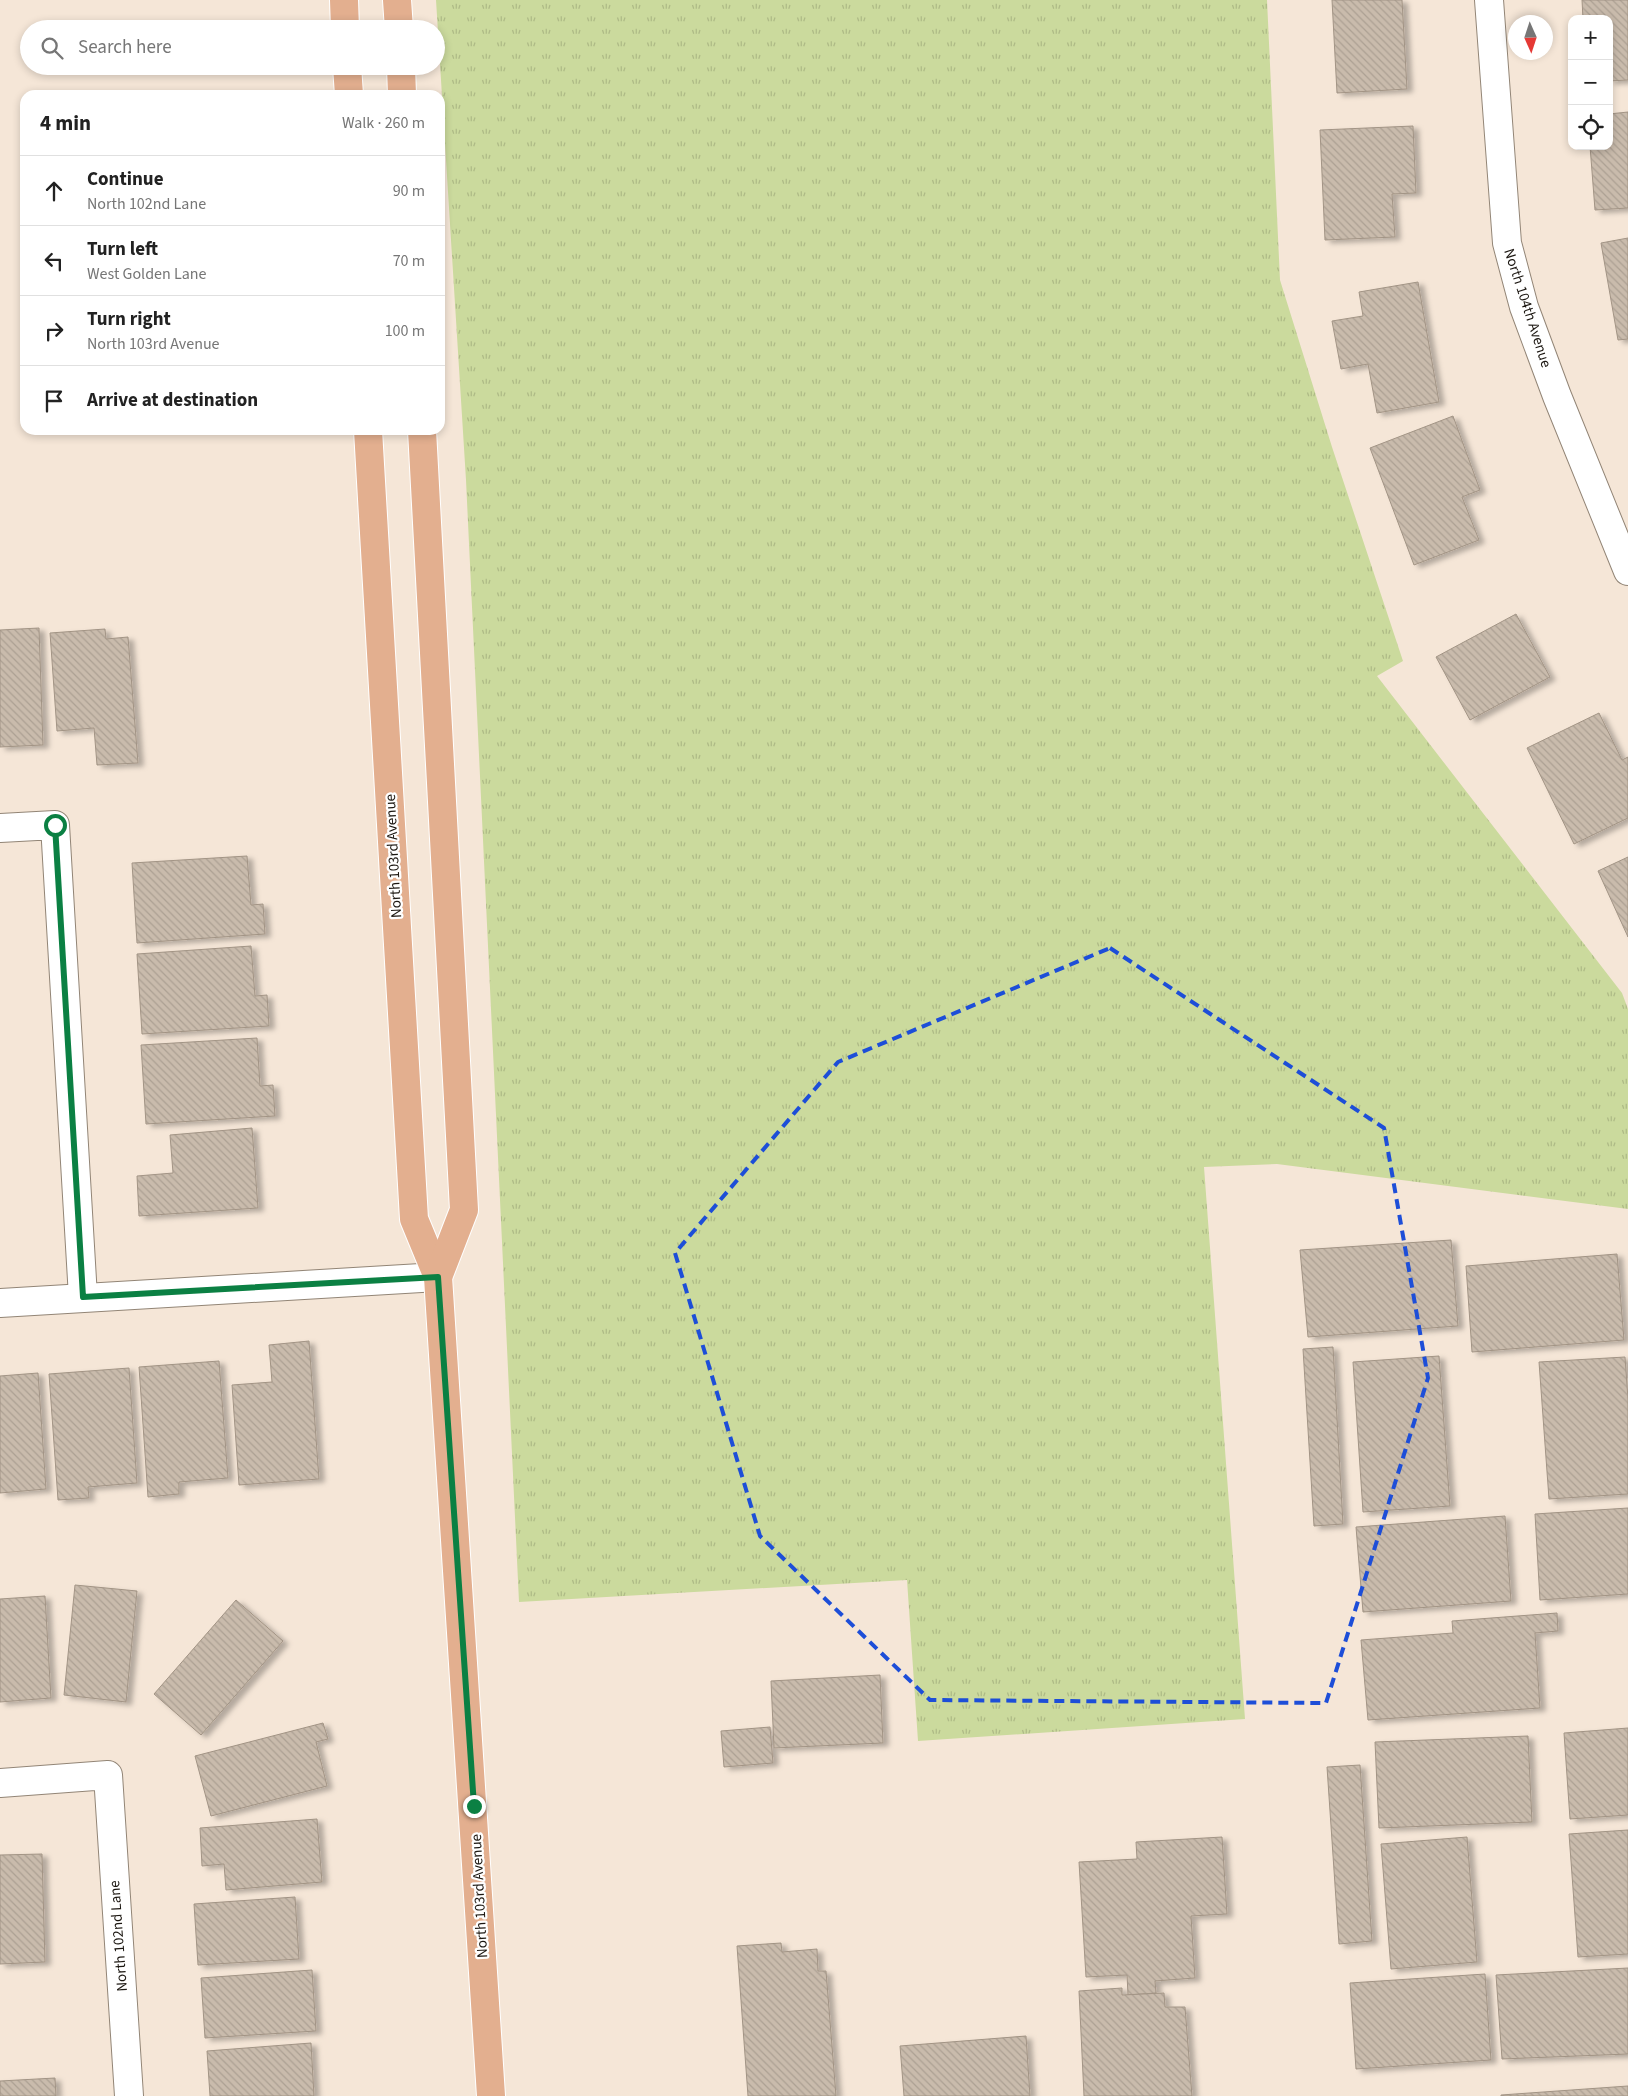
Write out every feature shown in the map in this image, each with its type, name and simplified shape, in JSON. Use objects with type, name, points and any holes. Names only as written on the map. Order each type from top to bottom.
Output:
[{"type":"main road","points":[[344,0],[345,20]]},
{"type":"main road","points":[[397,0],[398,20]]},
{"type":"main road","points":[[348,75],[349,90]]},
{"type":"main road","points":[[401,75],[402,90]]},
{"type":"main road","name":"North 103rd Avenue","points":[[368,435],[414,1219],[438,1277],[491,2096]]},
{"type":"main road","name":"North 103rd Avenue","points":[[422,435],[464,1210],[438,1277]]},
{"type":"street","name":"North 104th Avenue","points":[[1489,0],[1507,243],[1524,307],[1554,388],[1628,572]]},
{"type":"street","points":[[0,828],[55,825],[83,1297]]},
{"type":"street","points":[[0,1303],[438,1277]]},
{"type":"street","name":"North 102nd Lane","points":[[0,1783],[108,1776],[129,2096]]},
{"type":"highlighted area","points":[[1110,948],[1384,1128],[1428,1378],[1326,1703],[930,1700],[760,1536],[675,1253],[838,1062]]},
{"type":"green space","points":[[436,0],[1267,0],[1280,280],[1332,447],[1403,661],[1377,676],[1622,993],[1628,1009],[1628,1209],[1277,1164],[1204,1167],[1245,1719],[918,1741],[907,1580],[519,1602],[466,480],[445,144],[445,90],[442,90],[441,75],[445,75],[445,20],[437,20]]},
{"type":"building","points":[[1332,0],[1402,0],[1407,89],[1337,93]]},
{"type":"building","points":[[1582,0],[1628,0],[1628,80],[1613,81],[1613,15],[1583,15]]},
{"type":"building","points":[[1628,112],[1628,208],[1595,210],[1590,150],[1613,150],[1613,114]]},
{"type":"building","points":[[1413,126],[1416,193],[1392,194],[1395,237],[1325,240],[1320,130]]},
{"type":"building","points":[[1628,238],[1628,339],[1618,340],[1601,243]]},
{"type":"building","points":[[1418,282],[1439,402],[1377,413],[1368,364],[1341,369],[1332,321],[1363,316],[1359,292]]},
{"type":"building","points":[[1453,416],[1480,490],[1462,497],[1479,540],[1414,565],[1370,448]]},
{"type":"building","points":[[1516,614],[1550,677],[1470,720],[1436,657]]},
{"type":"building","points":[[39,628],[43,745],[0,747],[0,630]]},
{"type":"building","points":[[105,629],[106,639],[128,637],[138,763],[97,765],[94,728],[57,731],[50,633]]},
{"type":"building","points":[[1599,713],[1622,760],[1628,757],[1628,818],[1574,844],[1527,748]]},
{"type":"building","points":[[247,856],[251,905],[263,904],[265,934],[137,943],[132,863]]},
{"type":"building","points":[[1628,857],[1628,937],[1598,871]]},
{"type":"building","points":[[251,946],[255,996],[267,995],[269,1026],[142,1034],[137,954]]},
{"type":"building","points":[[257,1038],[260,1086],[273,1085],[275,1116],[146,1124],[141,1045]]},
{"type":"building","points":[[252,1128],[258,1208],[139,1216],[137,1176],[173,1173],[170,1135]]},
{"type":"building","points":[[1451,1240],[1458,1326],[1308,1337],[1300,1250]]},
{"type":"building","points":[[1617,1254],[1624,1340],[1472,1352],[1466,1266]]},
{"type":"building","points":[[309,1341],[319,1479],[239,1485],[232,1385],[272,1382],[269,1345]]},
{"type":"building","points":[[1333,1347],[1343,1524],[1314,1526],[1303,1349]]},
{"type":"building","points":[[1439,1356],[1450,1506],[1363,1512],[1353,1362]]},
{"type":"building","points":[[1625,1357],[1628,1399],[1628,1494],[1549,1499],[1539,1362]]},
{"type":"building","points":[[219,1361],[228,1478],[179,1482],[179,1494],[148,1497],[139,1367]]},
{"type":"building","points":[[129,1368],[137,1483],[88,1487],[89,1498],[58,1500],[49,1374]]},
{"type":"building","points":[[38,1373],[46,1489],[0,1493],[0,1376]]},
{"type":"building","points":[[1628,1508],[1628,1594],[1540,1600],[1535,1514]]},
{"type":"building","points":[[1505,1516],[1511,1601],[1363,1612],[1356,1527]]},
{"type":"building","points":[[75,1585],[137,1591],[126,1702],[64,1695]]},
{"type":"building","points":[[45,1596],[51,1698],[0,1702],[0,1599]]},
{"type":"building","points":[[236,1600],[283,1641],[201,1735],[154,1694]]},
{"type":"building","points":[[1557,1613],[1558,1631],[1535,1633],[1540,1708],[1368,1720],[1361,1640],[1453,1633],[1452,1621]]},
{"type":"building","points":[[880,1675],[883,1743],[774,1748],[771,1681]]},
{"type":"building","points":[[323,1723],[328,1739],[316,1742],[327,1786],[211,1816],[195,1756]]},
{"type":"building","points":[[770,1727],[773,1763],[724,1767],[721,1731]]},
{"type":"building","points":[[1628,1728],[1628,1815],[1570,1819],[1564,1733]]},
{"type":"building","points":[[1528,1736],[1532,1822],[1379,1828],[1375,1742]]},
{"type":"building","points":[[1360,1765],[1372,1941],[1339,1944],[1327,1767]]},
{"type":"building","points":[[317,1819],[322,1882],[226,1890],[224,1864],[202,1866],[200,1828]]},
{"type":"building","points":[[1628,1830],[1628,1954],[1578,1957],[1569,1834]]},
{"type":"building","points":[[1222,1837],[1227,1914],[1191,1916],[1195,1978],[1155,1981],[1156,1993],[1128,1995],[1127,1975],[1086,1977],[1079,1862],[1137,1859],[1136,1842]]},
{"type":"building","points":[[1467,1837],[1477,1962],[1391,1969],[1381,1844]]},
{"type":"building","points":[[42,1854],[45,1962],[0,1964],[0,1855]]},
{"type":"building","points":[[295,1897],[299,1959],[198,1965],[194,1904]]},
{"type":"building","points":[[781,1943],[782,1952],[817,1949],[818,1971],[826,1971],[836,2096],[748,2096],[737,1946]]},
{"type":"building","points":[[1628,1968],[1628,2054],[1502,2059],[1496,1975]]},
{"type":"building","points":[[312,1970],[316,2031],[205,2038],[201,1978]]},
{"type":"building","points":[[1485,1974],[1491,2060],[1356,2069],[1350,1983]]},
{"type":"building","points":[[1122,1988],[1122,1995],[1164,1993],[1165,2007],[1185,2007],[1192,2096],[1084,2096],[1079,1991]]},
{"type":"building","points":[[1026,2036],[1030,2096],[904,2096],[900,2046]]},
{"type":"building","points":[[311,2043],[314,2096],[210,2096],[207,2051]]},
{"type":"building","points":[[55,2078],[56,2096],[0,2096],[0,2081]]},
{"type":"building","points":[[1628,2086],[1628,2096],[1501,2096],[1501,2095]]},
{"type":"route","points":[[55,825],[83,1297],[347,1284],[438,1277],[474,1806]]}]
